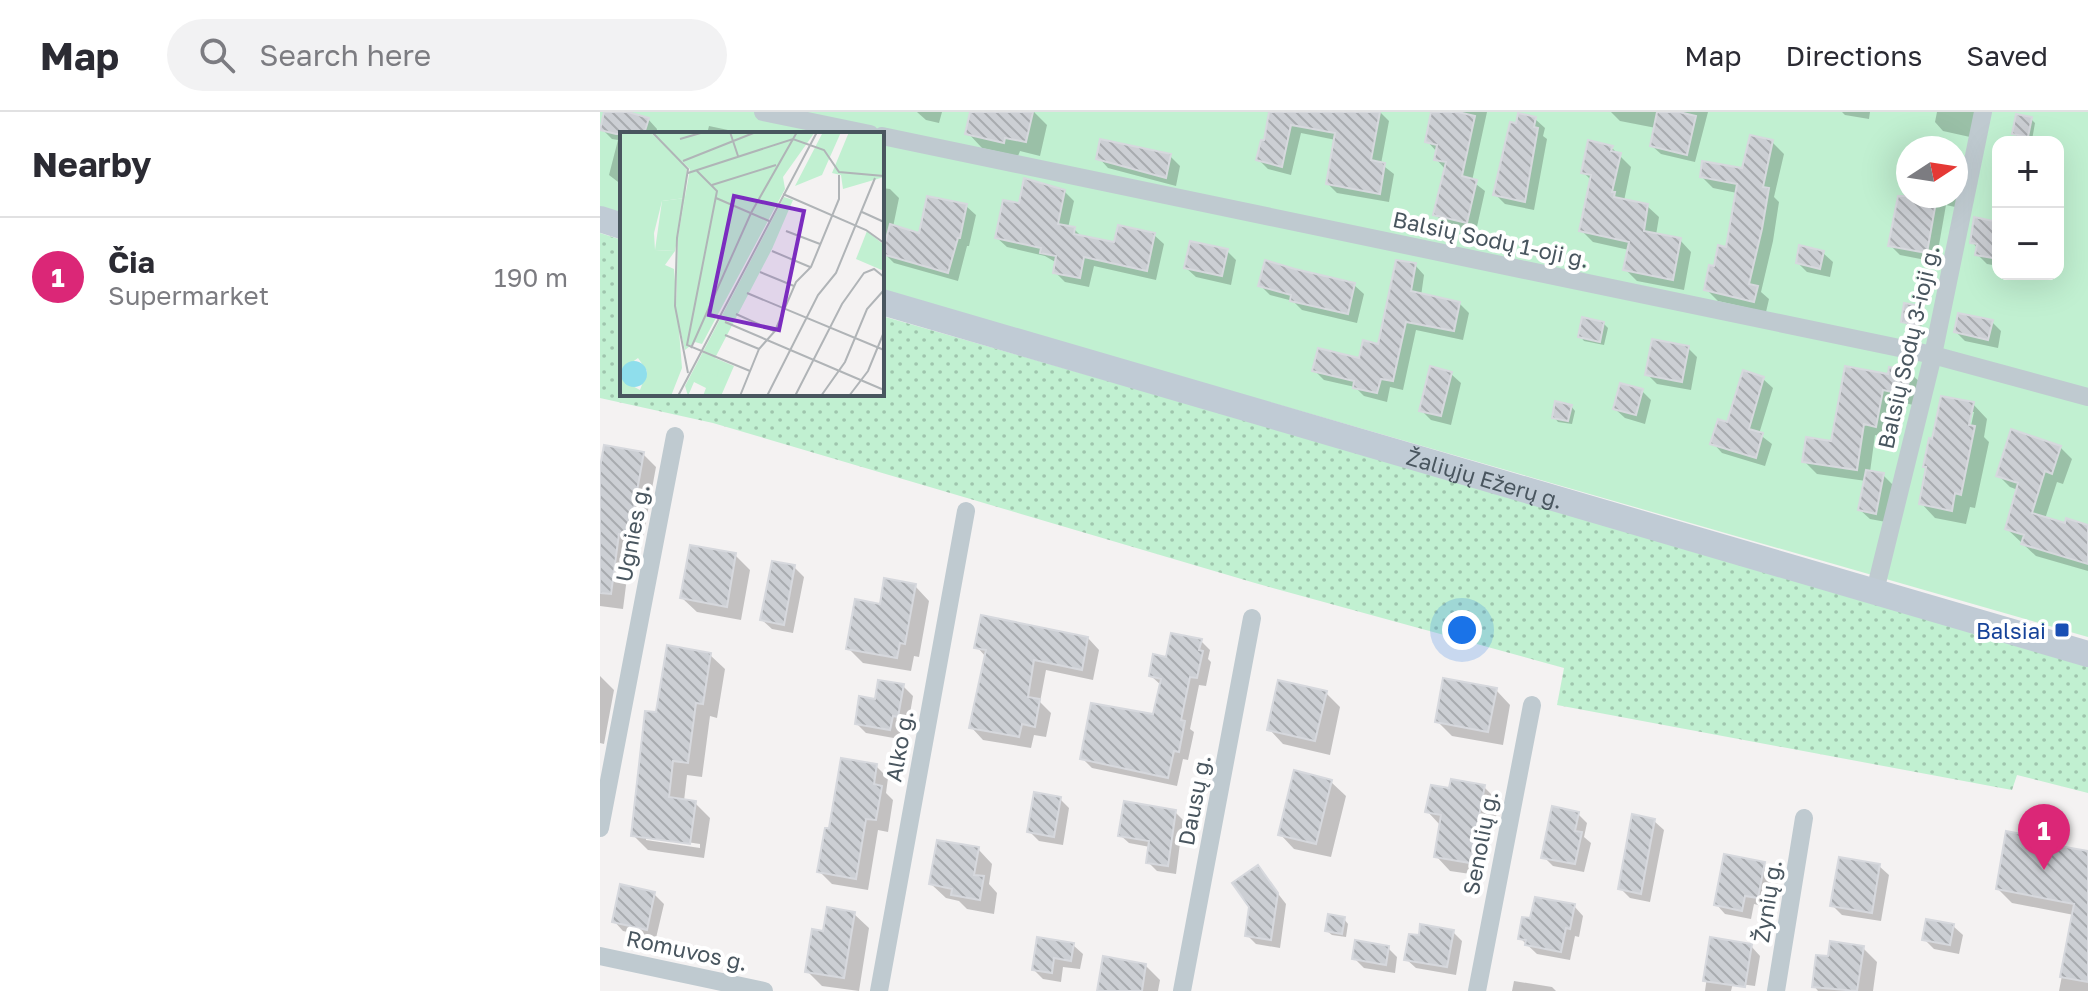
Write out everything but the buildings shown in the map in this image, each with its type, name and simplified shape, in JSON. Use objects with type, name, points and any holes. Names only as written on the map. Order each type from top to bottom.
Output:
[{"type":"main road","points":[[600,219],[620,225]]},
{"type":"main road","name":"Žaliųjų Ežerų g.","points":[[884,303],[2088,654]]},
{"type":"street","points":[[763,112],[860,132]]},
{"type":"street","name":"Balsių Sodų 3-ioji g.","points":[[1875,591],[1933,355],[1983,112]]},
{"type":"street","name":"Balsių Sodų 1-oji g.","points":[[884,136],[1933,355],[2088,397]]},
{"type":"street","name":"Ugnies g.","points":[[600,828],[675,436]]},
{"type":"street","name":"Alko g.","points":[[879,991],[966,511]]},
{"type":"street","name":"Dausų g.","points":[[1182,991],[1252,618]]},
{"type":"street","name":"Senolių g.","points":[[1477,991],[1532,705]]},
{"type":"street","name":"Žynių g.","points":[[1776,991],[1804,818]]},
{"type":"street","name":"Romuvos g.","points":[[600,956],[764,991]]},
{"type":"green space","points":[[600,112],[2088,112],[2088,637],[884,292],[884,132],[620,132],[620,215],[600,210]]},
{"type":"green space","points":[[600,233],[620,239],[620,396],[884,396],[884,317],[1716,555],[2088,667],[2088,793],[2017,775],[2012,790],[1557,705],[1564,668],[1255,583],[713,423],[600,398]]},
{"type":"place","name":"Balsiai","points":[[2062,630]]},
{"type":"place","name":"Čia","points":[[2044,870]]}]
